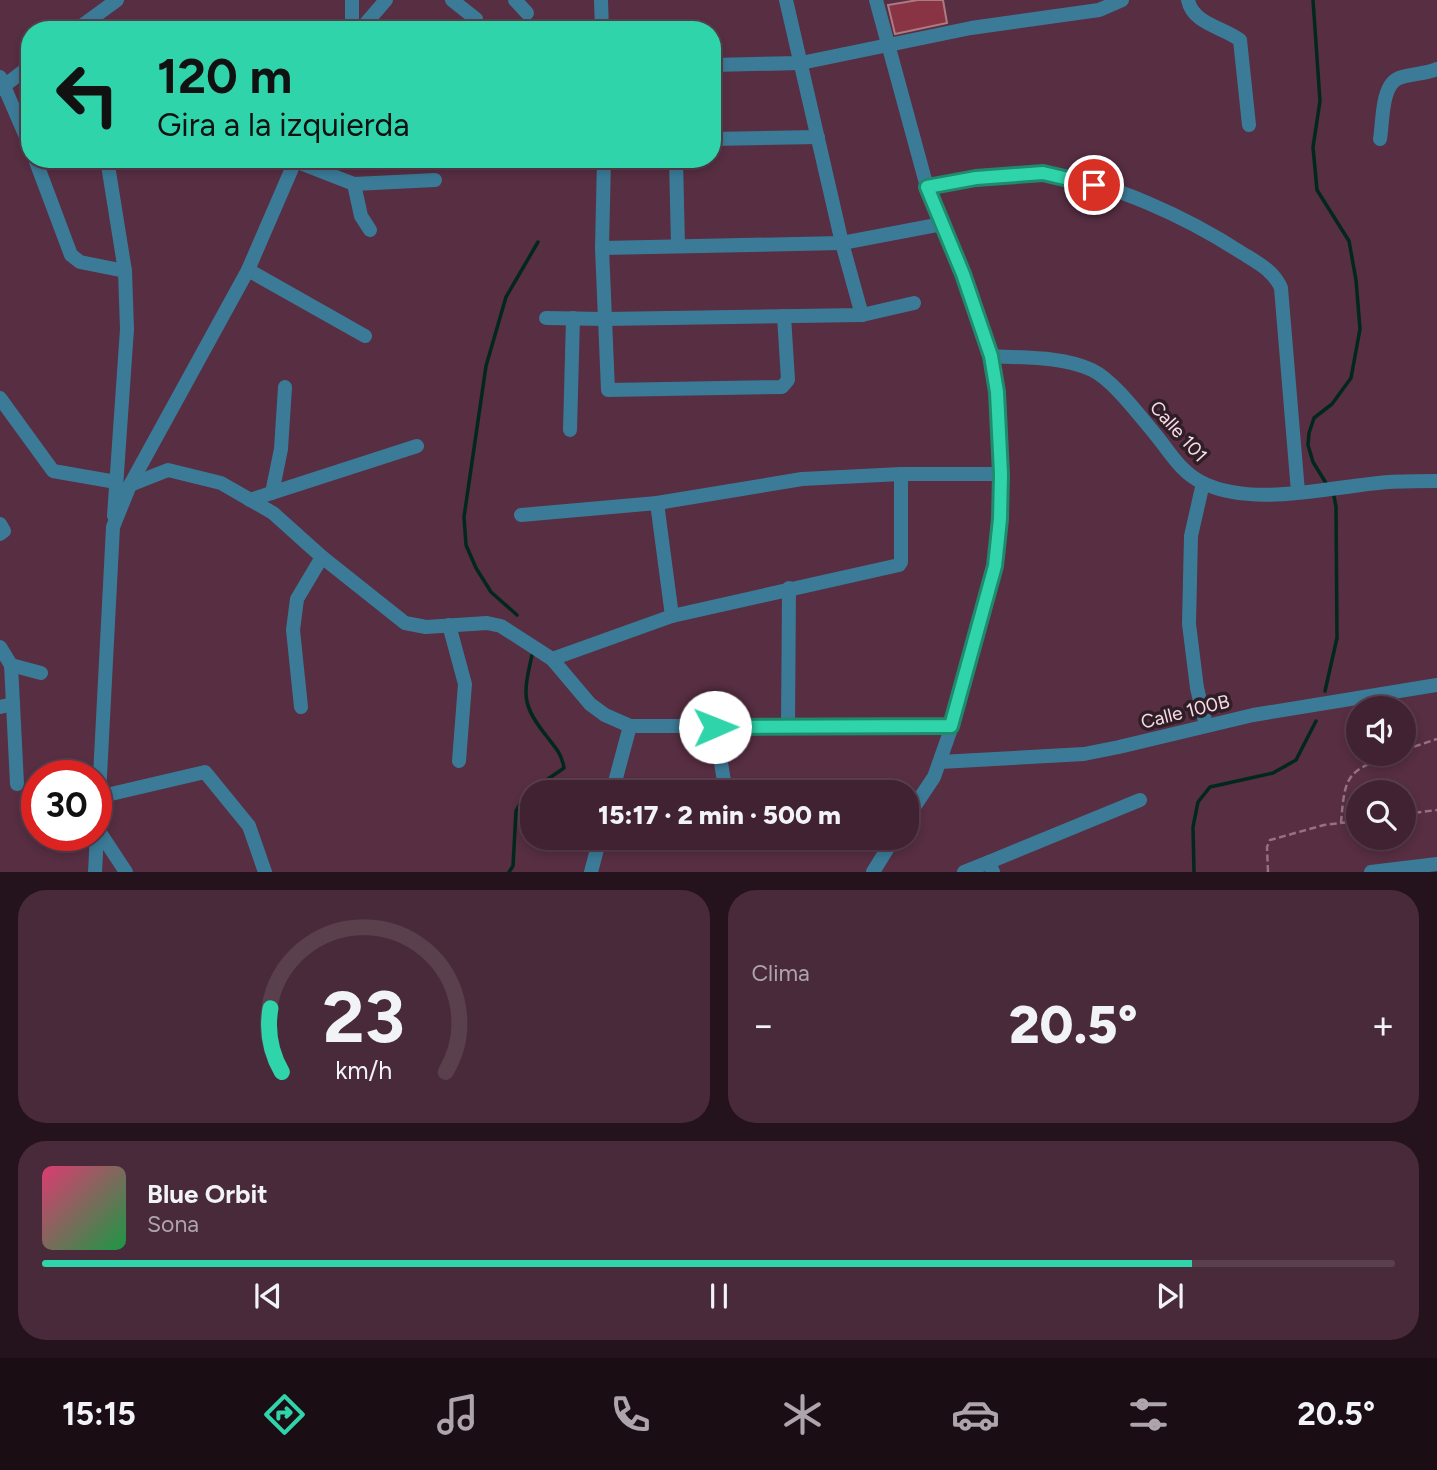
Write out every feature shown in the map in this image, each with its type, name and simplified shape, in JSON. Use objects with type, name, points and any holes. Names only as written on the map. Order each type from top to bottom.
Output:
[{"type":"street","points":[[88,21],[117,0]]},
{"type":"street","points":[[352,0],[352,21]]},
{"type":"street","points":[[368,21],[386,0]]},
{"type":"street","points":[[452,0],[476,19]]},
{"type":"street","points":[[515,0],[527,13]]},
{"type":"street","points":[[601,0],[602,21]]},
{"type":"street","points":[[786,0],[842,243],[862,315]]},
{"type":"street","points":[[876,0],[927,187],[963,274],[991,356],[997,392],[1001,474],[995,566],[940,762],[919,800]]},
{"type":"street","points":[[721,65],[801,63],[971,28],[1099,10],[1122,0]]},
{"type":"street","points":[[1188,0],[1189,8],[1196,16],[1240,40],[1249,125]]},
{"type":"street","points":[[1380,139],[1387,93],[1391,84],[1398,79],[1437,69]]},
{"type":"street","points":[[21,72],[2,84],[21,126]]},
{"type":"street","points":[[721,139],[818,137]]},
{"type":"street","points":[[38,168],[71,255],[80,262],[125,271]]},
{"type":"street","points":[[101,760],[113,527],[123,484],[127,329],[125,271],[108,168]]},
{"type":"street","points":[[123,484],[248,270],[293,168]]},
{"type":"street","points":[[315,168],[354,184],[435,180]]},
{"type":"street","points":[[604,168],[602,248],[607,387],[611,392],[782,387],[788,380],[784,316]]},
{"type":"street","points":[[676,168],[678,246]]},
{"type":"street","points":[[927,187],[976,178],[1043,173],[1094,185],[1170,212],[1211,232],[1268,270],[1277,278],[1281,288],[1297,492]]},
{"type":"street","points":[[354,184],[361,216],[370,230]]},
{"type":"street","points":[[602,248],[842,243],[942,224]]},
{"type":"street","points":[[248,270],[365,337]]},
{"type":"street","points":[[547,318],[862,315],[914,303]]},
{"type":"street","points":[[570,430],[573,318]]},
{"type":"street","name":"Calle 101","points":[[991,356],[1057,361],[1093,370],[1105,378],[1156,434],[1179,465],[1203,483],[1239,493],[1262,494],[1390,482],[1437,481]]},
{"type":"street","points":[[272,493],[281,449],[285,387]]},
{"type":"street","points":[[0,398],[53,471],[123,484],[168,470],[221,483],[273,513],[321,557],[405,623],[416,627],[487,623],[501,626],[552,659],[590,704],[605,715],[630,726],[951,726]]},
{"type":"street","points":[[250,500],[417,446]]},
{"type":"street","points":[[521,515],[657,503],[802,479],[901,474],[1001,474]]},
{"type":"street","points":[[552,659],[672,616],[899,565],[901,474]]},
{"type":"street","points":[[1203,483],[1191,536],[1189,624],[1197,688],[1206,725]]},
{"type":"street","points":[[657,503],[672,616]]},
{"type":"street","points":[[0,524],[4,531],[0,534]]},
{"type":"street","points":[[301,707],[293,630],[297,599],[321,557]]},
{"type":"street","points":[[788,726],[789,588]]},
{"type":"street","points":[[449,625],[465,684],[459,761]]},
{"type":"street","points":[[0,647],[11,665],[7,706],[17,784]]},
{"type":"street","points":[[11,665],[41,673]]},
{"type":"street","name":"Calle 100B","points":[[940,762],[1084,754],[1253,715],[1437,685]]},
{"type":"street","points":[[615,780],[630,726]]},
{"type":"street","points":[[715,727],[724,780]]},
{"type":"street","points":[[112,794],[205,772],[249,826],[265,872]]},
{"type":"street","points":[[964,872],[991,867],[1140,800]]},
{"type":"street","points":[[591,872],[597,850]]},
{"type":"street","points":[[873,872],[887,850]]},
{"type":"street","points":[[95,872],[96,851]]},
{"type":"street","points":[[112,851],[126,872]]},
{"type":"street","points":[[1371,872],[1437,864]]},
{"type":"path","points":[[1416,746],[1437,739]]},
{"type":"path","points":[[1341,823],[1343,790],[1349,778],[1362,766]]},
{"type":"path","points":[[1416,813],[1437,810]]},
{"type":"path","points":[[1268,872],[1266,859],[1270,840],[1324,825],[1346,822]]},
{"type":"building","points":[[918,0],[943,0],[947,23],[895,34],[888,5]]},
{"type":"waterway","points":[[1313,0],[1320,101],[1313,147],[1317,190],[1349,241],[1356,280],[1360,329],[1351,378],[1332,404],[1314,418],[1309,433],[1308,445],[1313,462],[1326,483]]},
{"type":"waterway","points":[[517,615],[491,592],[476,568],[466,545],[464,517],[486,366],[506,297],[538,242]]},
{"type":"waterway","points":[[1325,691],[1337,638],[1334,496]]},
{"type":"waterway","points":[[509,872],[513,866],[516,811],[526,794],[564,768],[562,759],[539,727],[526,699],[532,655]]},
{"type":"waterway","points":[[1194,872],[1193,827],[1198,802],[1210,787],[1273,773],[1296,760],[1316,721]]},
{"type":"route","points":[[715,727],[951,726],[995,566],[1001,474],[997,392],[991,356],[963,274],[927,187],[976,178],[1043,173],[1094,185]]}]
